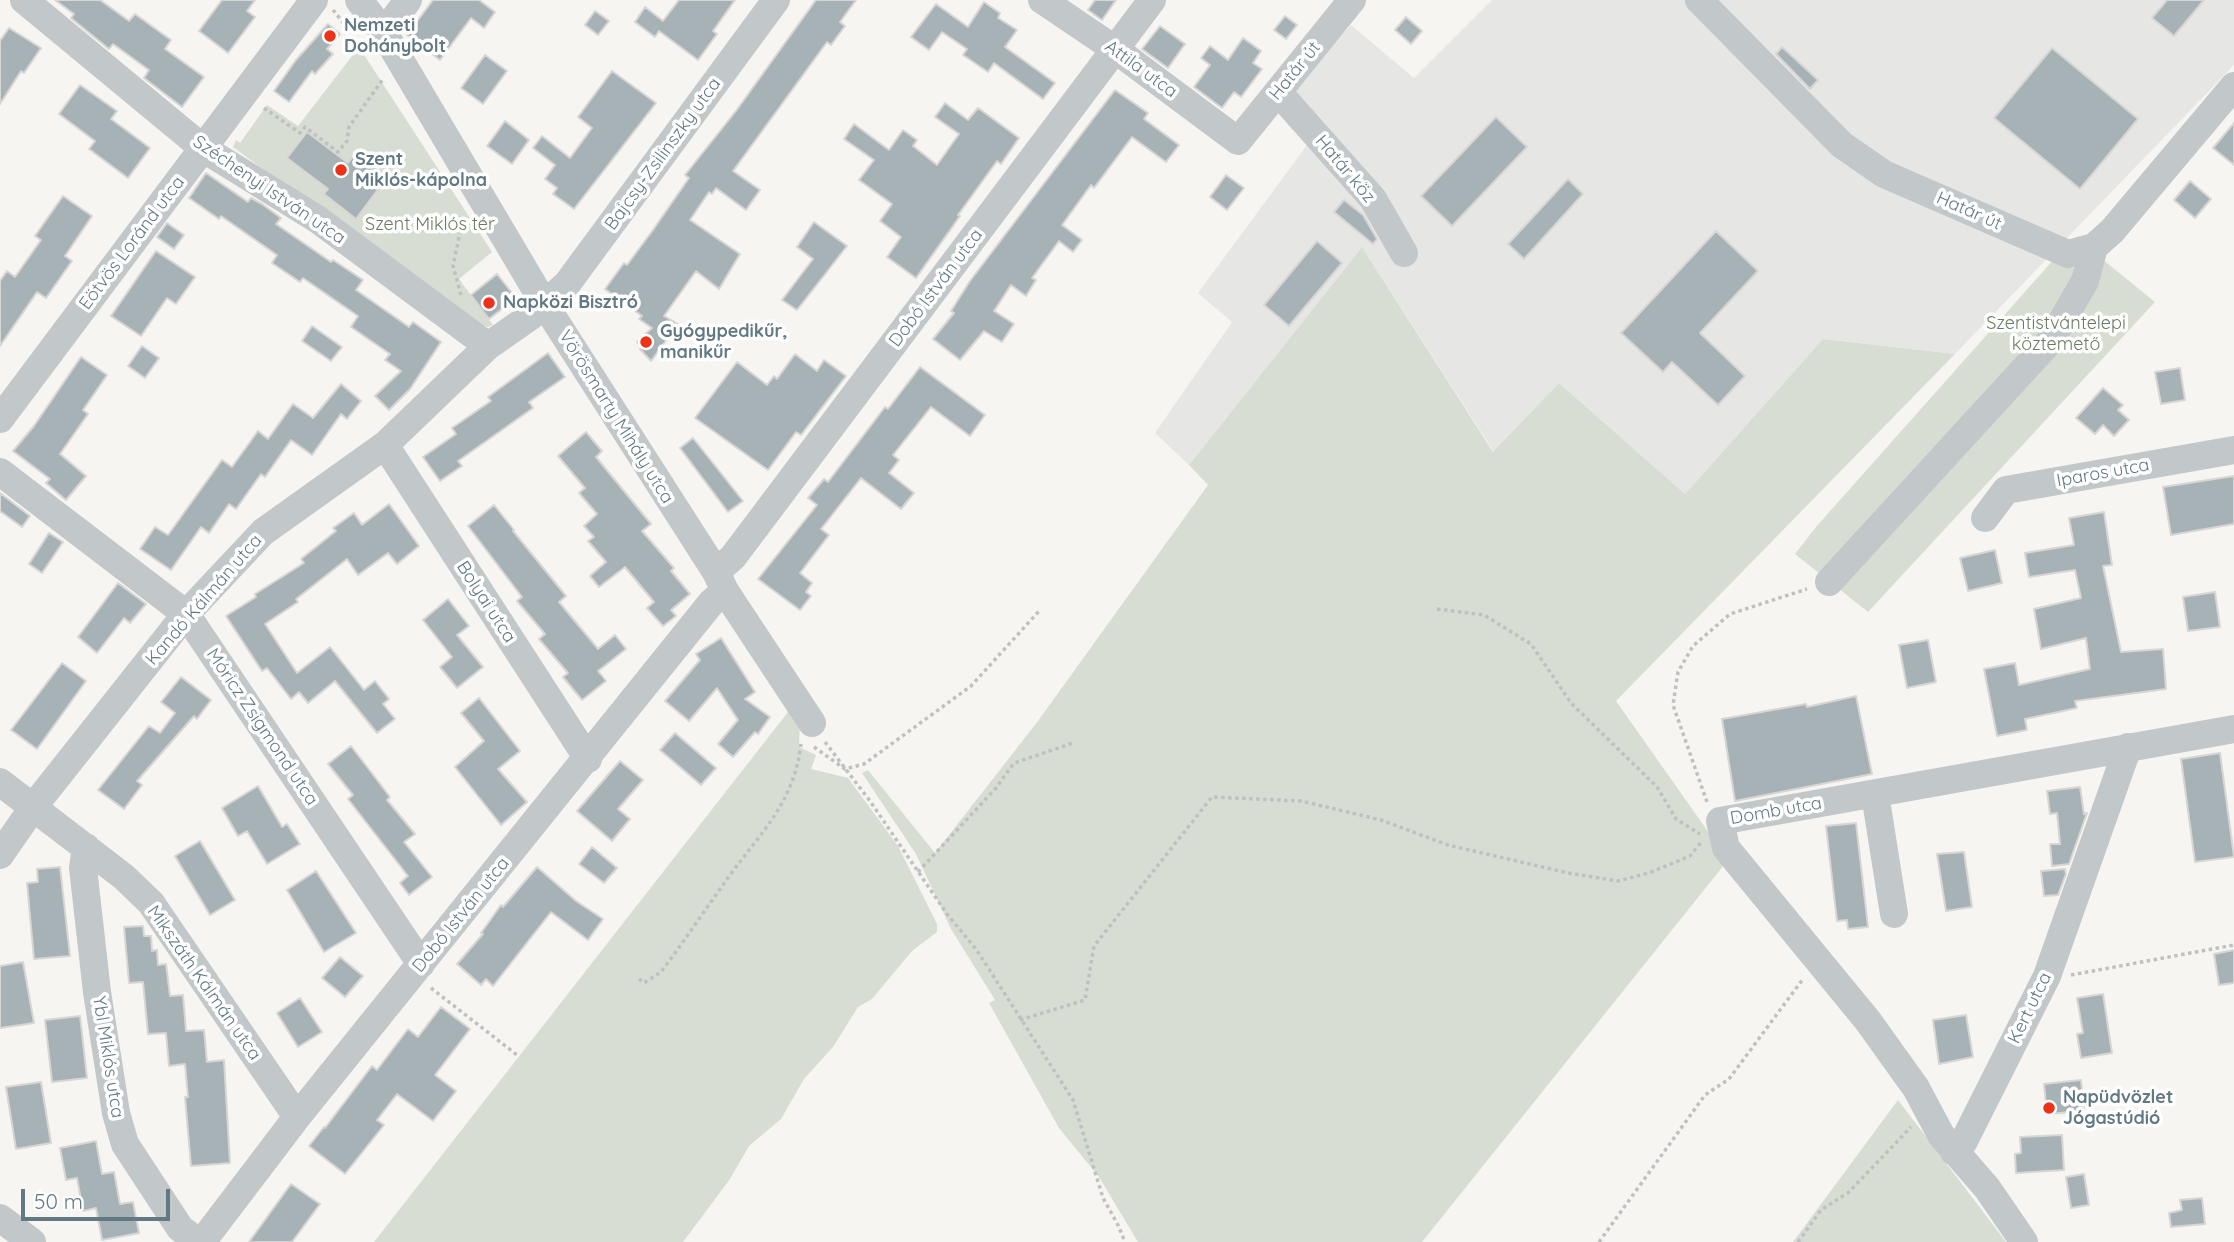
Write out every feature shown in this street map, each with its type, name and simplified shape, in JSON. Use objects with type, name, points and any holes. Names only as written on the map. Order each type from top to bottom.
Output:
[{"type":"street","name":"Széchenyi István utca","points":[[24,0],[204,149],[317,219],[477,338]]},
{"type":"street","name":"Eötvös Loránd utca","points":[[0,419],[314,0]]},
{"type":"street","name":"Vörösmarty Mihály utca","points":[[359,0],[384,33],[545,305],[720,582],[806,727]]},
{"type":"street","points":[[384,33],[408,0]]},
{"type":"street","name":"Bajcsy-Zsilinszky utca","points":[[545,305],[567,284],[776,0]]},
{"type":"street","name":"Attila utca","points":[[1042,0],[1116,50],[1238,141]]},
{"type":"street","name":"Dobó István utca","points":[[200,1242],[297,1117],[711,603],[733,557],[1152,0]]},
{"type":"street","name":"Határ út","points":[[1238,141],[1352,0]]},
{"type":"street","name":"Határ út","points":[[1699,0],[1842,145],[1884,174],[2068,254],[2094,247]]},
{"type":"street","points":[[1829,582],[2051,340],[2085,281],[2094,247],[2112,231],[2234,86]]},
{"type":"street","name":"Határ köz","points":[[1278,92],[1373,199],[1404,253]]},
{"type":"street","name":"Kandó Kálmán utca","points":[[0,855],[34,806],[186,614],[263,532],[385,444],[477,338],[545,305]]},
{"type":"street","name":"Bolyai utca","points":[[385,444],[588,759]]},
{"type":"street","name":"Iparos utca","points":[[1985,518],[2006,490],[2234,450]]},
{"type":"street","name":"Móricz Zsigmond utca","points":[[0,472],[186,614],[417,969]]},
{"type":"street","name":"Domb utca","points":[[1954,1152],[1926,1110],[1916,1088],[1868,1021],[1726,848],[1720,821],[2234,729]]},
{"type":"street","name":"Kert utca","points":[[1954,1152],[1964,1141],[2046,976],[2128,747]]},
{"type":"street","name":"Mikszáth Kálmán utca","points":[[0,782],[124,877],[151,904],[297,1117]]},
{"type":"street","points":[[1875,794],[1894,914]]},
{"type":"street","name":"Ybl Miklós utca","points":[[86,847],[83,868],[97,992],[116,1113],[125,1144],[180,1228],[200,1242]]},
{"type":"street","points":[[1954,1152],[1987,1188],[2024,1242]]},
{"type":"street","points":[[0,1218],[32,1242]]},
{"type":"path","points":[[244,94],[300,133],[305,127],[338,152],[346,141],[349,127],[385,78]]},
{"type":"path","points":[[465,205],[453,266],[477,338]]},
{"type":"path","points":[[1706,801],[1673,705],[1678,672],[1688,654],[1693,646],[1730,614],[1829,582]]},
{"type":"path","points":[[1020,1020],[1085,1000],[1094,946],[1212,797],[1301,801],[1381,820],[1448,845],[1568,873],[1618,881],[1649,873],[1689,856],[1704,838],[1676,819],[1657,787],[1571,703],[1531,644],[1484,615],[1437,609]]},
{"type":"path","points":[[845,769],[864,764],[971,685],[1040,610]]},
{"type":"path","points":[[806,727],[845,769],[976,949],[1073,1100],[1103,1198],[1125,1242]]},
{"type":"path","points":[[806,727],[818,748],[845,769]]},
{"type":"path","points":[[639,979],[644,983],[661,972],[768,827],[786,799],[806,727]]},
{"type":"path","points":[[918,872],[996,788],[1014,763],[1073,743]]},
{"type":"path","points":[[2046,976],[2090,972],[2234,945]]},
{"type":"path","points":[[1599,1242],[1705,1095],[1729,1079],[1817,960]]},
{"type":"path","points":[[417,969],[517,1055]]},
{"type":"path","points":[[1798,1242],[1821,1210],[1849,1192],[1926,1110]]},
{"type":"shaded area","points":[[1492,0],[2234,0],[2234,65],[1955,354],[1823,339],[1685,494],[1559,383],[1494,452],[1362,247],[1189,465],[1155,433],[1232,322],[1198,293],[1310,141],[1291,90],[1351,25],[1414,78]]},
{"type":"green space","name":"Szent Miklós tér","points":[[359,47],[492,252],[459,279],[493,325],[488,327],[467,320],[233,147],[236,140],[240,143],[267,105],[298,126]]},
{"type":"green space","points":[[1362,247],[1493,452],[1559,383],[1685,494],[1823,339],[1955,354],[1616,701],[1728,860],[1422,1242],[1138,1242],[1099,1177],[1059,1128],[989,1003],[995,1000],[951,929],[916,854],[862,773],[868,770],[935,853],[1038,721],[1208,485],[1189,465]]},
{"type":"green space","name":"Szentistvántelepi köztemető","points":[[2055,258],[2088,275],[2102,259],[2155,302],[1868,612],[1795,554]]},
{"type":"green space","points":[[798,707],[799,747],[816,755],[811,769],[848,778],[898,846],[937,924],[937,932],[912,951],[872,999],[858,1007],[833,1047],[804,1079],[781,1119],[749,1146],[730,1179],[683,1242],[374,1242],[788,712]]},
{"type":"green space","points":[[1898,1100],[2006,1242],[1793,1242]]},
{"type":"building","points":[[55,0],[100,0],[129,21],[135,14],[171,40],[165,49],[204,77],[182,107],[144,78],[149,70],[113,44],[109,49],[71,18],[74,14]]},
{"type":"building","points":[[222,0],[255,0],[247,11],[255,17],[228,53],[199,31]]},
{"type":"building","points":[[433,0],[479,0],[495,12],[484,28],[471,18],[440,60],[407,35]]},
{"type":"building","points":[[679,0],[735,0],[713,31],[717,34],[698,60],[659,31],[655,37],[635,22],[645,7],[663,21]]},
{"type":"building","points":[[816,0],[856,0],[840,22],[845,26],[831,45],[827,42],[733,171],[760,190],[746,210],[716,188],[712,194],[709,192],[690,220],[740,254],[719,289],[696,271],[664,316],[678,324],[651,361],[637,342],[652,328],[639,319],[642,316],[605,289],[653,230],[689,178],[685,175],[736,111]]},
{"type":"building","points":[[1095,0],[1116,0],[1102,20],[1088,10]]},
{"type":"building","points":[[2167,0],[2204,0],[2174,36],[2152,18]]},
{"type":"building","points":[[984,2],[1000,13],[998,18],[1017,30],[1005,47],[1055,83],[1043,99],[994,63],[988,72],[963,55],[967,49],[942,32],[929,50],[911,37],[936,4],[968,27]]},
{"type":"building","points":[[595,11],[609,21],[598,35],[585,25]]},
{"type":"building","points":[[1285,16],[1297,25],[1286,39],[1274,30]]},
{"type":"building","points":[[1406,17],[1422,31],[1411,44],[1395,30]]},
{"type":"building","points":[[328,24],[340,34],[327,49],[333,54],[315,74],[312,71],[289,102],[274,91],[296,60]]},
{"type":"building","points":[[1160,26],[1185,44],[1168,68],[1142,49]]},
{"type":"building","points":[[9,28],[41,48],[24,73],[21,71],[0,104],[0,41]]},
{"type":"building","points":[[1243,38],[1261,51],[1253,63],[1262,69],[1241,97],[1234,92],[1222,108],[1194,87],[1210,65],[1201,58],[1210,46],[1228,60]]},
{"type":"building","points":[[1782,47],[1818,80],[1810,89],[1776,54]]},
{"type":"building","points":[[2052,48],[2138,119],[2080,189],[1994,118]]},
{"type":"building","points":[[485,55],[507,71],[483,104],[461,88]]},
{"type":"building","points":[[612,71],[656,103],[574,209],[553,194],[557,188],[545,179],[555,165],[533,148],[542,136],[570,158],[592,128],[578,117]]},
{"type":"building","points":[[80,85],[117,111],[111,119],[150,148],[128,178],[89,149],[95,141],[59,114]]},
{"type":"building","points":[[1115,90],[1148,113],[1144,119],[1179,145],[1166,162],[1132,137],[1094,188],[1091,185],[1062,225],[1082,240],[1073,252],[1059,241],[1032,278],[1036,280],[1026,296],[1011,285],[994,311],[1014,324],[1002,342],[984,331],[960,360],[933,339],[954,313],[951,311],[970,281]]},
{"type":"building","points":[[945,103],[968,120],[978,108],[1019,138],[1001,164],[997,161],[916,278],[887,257],[901,237],[880,221],[892,204],[859,180],[874,160],[844,139],[854,124],[889,150],[903,130],[917,140],[913,146],[937,165],[959,134],[935,117]]},
{"type":"building","points":[[1496,117],[1527,147],[1452,226],[1421,196]]},
{"type":"building","points":[[505,121],[529,140],[512,164],[487,146]]},
{"type":"building","points":[[2234,123],[2234,165],[2213,148]]},
{"type":"building","name":"Szent Miklós-kápolna","points":[[307,132],[348,163],[356,152],[388,176],[356,219],[324,194],[328,189],[287,158]]},
{"type":"building","points":[[206,173],[248,202],[251,198],[262,204],[281,218],[276,224],[331,262],[333,260],[363,280],[356,290],[409,327],[413,322],[441,342],[410,389],[389,410],[375,396],[401,371],[385,360],[390,354],[351,327],[358,316],[303,278],[300,282],[272,263],[277,255],[221,216],[219,219],[189,198]]},
{"type":"building","points":[[1226,175],[1244,188],[1227,210],[1210,197]]},
{"type":"building","points":[[1568,179],[1583,194],[1524,259],[1508,244]]},
{"type":"building","points":[[2190,181],[2211,199],[2195,218],[2174,200]]},
{"type":"building","points":[[63,196],[92,216],[65,256],[72,261],[46,298],[37,292],[0,346],[0,281],[7,271],[15,277],[41,240],[35,236]]},
{"type":"building","points":[[1344,200],[1363,215],[1377,239],[1373,244],[1334,212]]},
{"type":"building","points":[[814,222],[847,246],[797,310],[782,300],[813,259],[797,247]]},
{"type":"building","points":[[167,223],[184,235],[174,249],[157,237]]},
{"type":"building","points":[[1716,231],[1758,271],[1700,333],[1745,376],[1718,405],[1672,362],[1663,372],[1621,333]]},
{"type":"building","points":[[1317,241],[1342,263],[1289,326],[1264,305]]},
{"type":"building","points":[[156,251],[195,277],[176,304],[167,298],[141,336],[111,316]]},
{"type":"building","points":[[497,274],[516,298],[489,319],[471,295]]},
{"type":"building","points":[[312,326],[342,347],[331,361],[302,341]]},
{"type":"building","points":[[142,346],[159,358],[145,378],[128,366]]},
{"type":"building","points":[[548,353],[565,377],[529,402],[533,408],[458,461],[462,466],[440,481],[423,457],[456,434],[452,428],[491,401],[488,397]]},
{"type":"building","points":[[795,354],[817,371],[824,360],[846,376],[801,435],[796,432],[768,470],[695,418],[737,362],[767,385],[774,376],[777,379]]},
{"type":"building","points":[[81,357],[107,375],[83,410],[88,414],[60,454],[86,476],[66,500],[46,483],[50,479],[13,451],[34,426]]},
{"type":"building","points":[[920,367],[985,415],[970,436],[931,407],[893,455],[899,460],[889,473],[914,493],[901,509],[861,478],[821,529],[829,535],[800,573],[812,583],[806,592],[811,596],[800,610],[758,579],[817,505],[808,498],[824,479],[828,482],[885,407],[888,409]]},
{"type":"building","points":[[2180,368],[2185,400],[2161,404],[2155,372]]},
{"type":"building","points":[[341,384],[361,401],[347,419],[341,414],[312,455],[291,440],[265,477],[261,474],[236,509],[229,504],[209,533],[201,527],[171,570],[140,549],[155,527],[168,535],[222,460],[232,467],[258,431],[268,439],[293,404],[313,418]]},
{"type":"building","points":[[2103,388],[2123,405],[2118,410],[2129,420],[2114,436],[2103,425],[2095,434],[2076,418]]},
{"type":"building","points":[[586,432],[602,451],[596,457],[651,524],[642,531],[674,568],[671,571],[690,594],[671,610],[676,616],[663,626],[647,608],[654,602],[625,567],[599,587],[590,576],[606,562],[588,541],[594,537],[584,526],[597,514],[579,493],[585,488],[558,456]]},
{"type":"building","points":[[693,438],[743,501],[728,512],[680,448]]},
{"type":"building","points":[[2234,476],[2234,524],[2171,535],[2163,487]]},
{"type":"building","points":[[0,493],[30,516],[22,527],[0,511]]},
{"type":"building","points":[[389,504],[419,546],[397,564],[388,553],[358,575],[347,559],[296,599],[298,602],[265,624],[297,673],[330,647],[364,690],[375,681],[389,699],[383,704],[395,719],[377,733],[335,681],[308,703],[299,692],[291,699],[267,668],[262,671],[226,616],[304,563],[301,559],[336,531],[333,528],[354,513],[362,525]]},
{"type":"building","points":[[494,505],[566,596],[559,602],[598,649],[615,635],[626,649],[598,671],[606,681],[582,700],[563,677],[568,673],[539,639],[545,634],[517,601],[522,597],[468,526]]},
{"type":"building","points":[[2104,512],[2112,565],[2103,566],[2121,652],[2163,649],[2166,689],[2075,701],[2077,708],[2025,719],[2027,730],[1997,736],[1984,669],[2015,663],[2019,685],[2090,669],[2086,638],[2041,649],[2034,609],[2081,598],[2075,570],[2029,577],[2025,553],[2074,545],[2069,518]]},
{"type":"building","points":[[49,533],[63,542],[42,573],[29,564]]},
{"type":"building","points":[[1995,550],[2002,583],[1968,591],[1960,558]]},
{"type":"building","points":[[118,583],[146,604],[130,623],[124,618],[97,653],[78,637]]},
{"type":"building","points":[[2215,592],[2220,627],[2188,631],[2183,597]]},
{"type":"building","points":[[448,599],[469,626],[457,635],[483,667],[457,688],[440,667],[452,657],[423,620]]},
{"type":"building","points":[[721,638],[755,692],[745,699],[770,717],[758,734],[755,732],[733,757],[718,744],[738,720],[717,688],[689,721],[665,701],[700,660],[696,654]]},
{"type":"building","points":[[1928,640],[1936,682],[1907,688],[1899,645]]},
{"type":"building","points":[[62,663],[86,681],[37,749],[11,730]]},
{"type":"building","points":[[181,677],[211,700],[197,719],[194,716],[137,781],[142,785],[124,809],[98,790],[149,726],[160,733],[175,713],[161,702]]},
{"type":"building","points":[[1856,696],[1872,774],[1735,801],[1722,719],[1806,704],[1807,707]]},
{"type":"building","points":[[479,698],[520,751],[498,769],[527,802],[501,825],[455,767],[484,741],[461,713]]},
{"type":"building","points":[[675,733],[716,768],[701,785],[660,750]]},
{"type":"building","points":[[351,746],[390,797],[387,800],[415,834],[404,842],[432,877],[409,895],[400,883],[408,876],[348,799],[353,795],[328,764]]},
{"type":"building","points":[[2220,753],[2234,857],[2195,862],[2181,759]]},
{"type":"building","points":[[620,761],[643,780],[618,809],[630,819],[612,841],[577,811]]},
{"type":"building","points":[[258,786],[282,827],[287,824],[300,844],[267,864],[247,831],[238,836],[222,808]]},
{"type":"building","points":[[2080,787],[2084,814],[2087,813],[2069,864],[2052,866],[2050,844],[2060,844],[2057,813],[2050,814],[2047,791]]},
{"type":"building","points":[[1856,823],[1868,927],[1848,929],[1847,920],[1837,921],[1826,826]]},
{"type":"building","points":[[200,841],[235,900],[210,915],[175,856]]},
{"type":"building","points":[[592,847],[617,868],[604,883],[579,864]]},
{"type":"building","points":[[1964,852],[1972,907],[1946,911],[1937,854]]},
{"type":"building","points":[[60,867],[70,956],[34,959],[27,883],[38,882],[37,869]]},
{"type":"building","points":[[537,867],[576,901],[603,919],[588,940],[551,912],[493,986],[486,979],[481,985],[457,964],[483,934],[481,933],[501,905],[503,907]]},
{"type":"building","points":[[2065,869],[2066,874],[2058,895],[2044,896],[2041,871]]},
{"type":"building","points":[[316,871],[356,933],[324,952],[287,890]]},
{"type":"building","points":[[143,926],[144,936],[151,936],[152,951],[157,950],[158,965],[166,964],[170,996],[183,995],[186,1031],[204,1030],[207,1062],[224,1060],[230,1163],[191,1166],[185,1064],[169,1066],[166,1033],[148,1034],[143,982],[129,983],[124,927]]},
{"type":"building","points":[[2234,950],[2234,983],[2219,985],[2214,954]]},
{"type":"building","points":[[340,957],[363,976],[345,997],[322,978]]},
{"type":"building","points":[[23,962],[34,1023],[0,1028],[0,966]]},
{"type":"building","points":[[2103,994],[2112,1053],[2081,1058],[2077,1034],[2083,1033],[2077,998]]},
{"type":"building","points":[[300,998],[322,1032],[298,1047],[277,1013]]},
{"type":"building","points":[[441,1007],[470,1029],[435,1075],[456,1091],[433,1121],[397,1094],[377,1120],[384,1125],[345,1174],[309,1146],[372,1066],[377,1070],[408,1029],[418,1037]]},
{"type":"building","points":[[1966,1015],[1973,1057],[1939,1064],[1933,1020]]},
{"type":"building","points":[[80,1016],[87,1078],[52,1082],[45,1020]]},
{"type":"building","points":[[2081,1080],[2084,1111],[2047,1114],[2044,1084]]},
{"type":"building","points":[[41,1082],[51,1143],[16,1149],[6,1087]]},
{"type":"building","points":[[2062,1135],[2064,1170],[2016,1173],[2015,1154],[2021,1153],[2020,1137]]},
{"type":"building","points":[[96,1141],[102,1174],[114,1172],[120,1204],[133,1202],[139,1233],[102,1240],[96,1208],[83,1211],[77,1178],[66,1180],[60,1148]]},
{"type":"building","points":[[2084,1174],[2089,1205],[2071,1208],[2066,1177]]},
{"type":"building","points":[[291,1184],[320,1204],[292,1242],[249,1242]]},
{"type":"building","points":[[2202,1198],[2205,1224],[2171,1227],[2169,1213],[2182,1210],[2180,1200]]},
{"type":"place","name":"Nemzeti Dohánybolt","points":[[330,36]]},
{"type":"place","name":"Szent Miklós-kápolna","points":[[341,170]]},
{"type":"place","name":"Napközi Bisztró","points":[[489,303]]},
{"type":"place","name":"Gyógypedikűr, manikűr","points":[[646,342]]},
{"type":"place","name":"Napüdvözlet Jógastúdió","points":[[2049,1108]]}]
